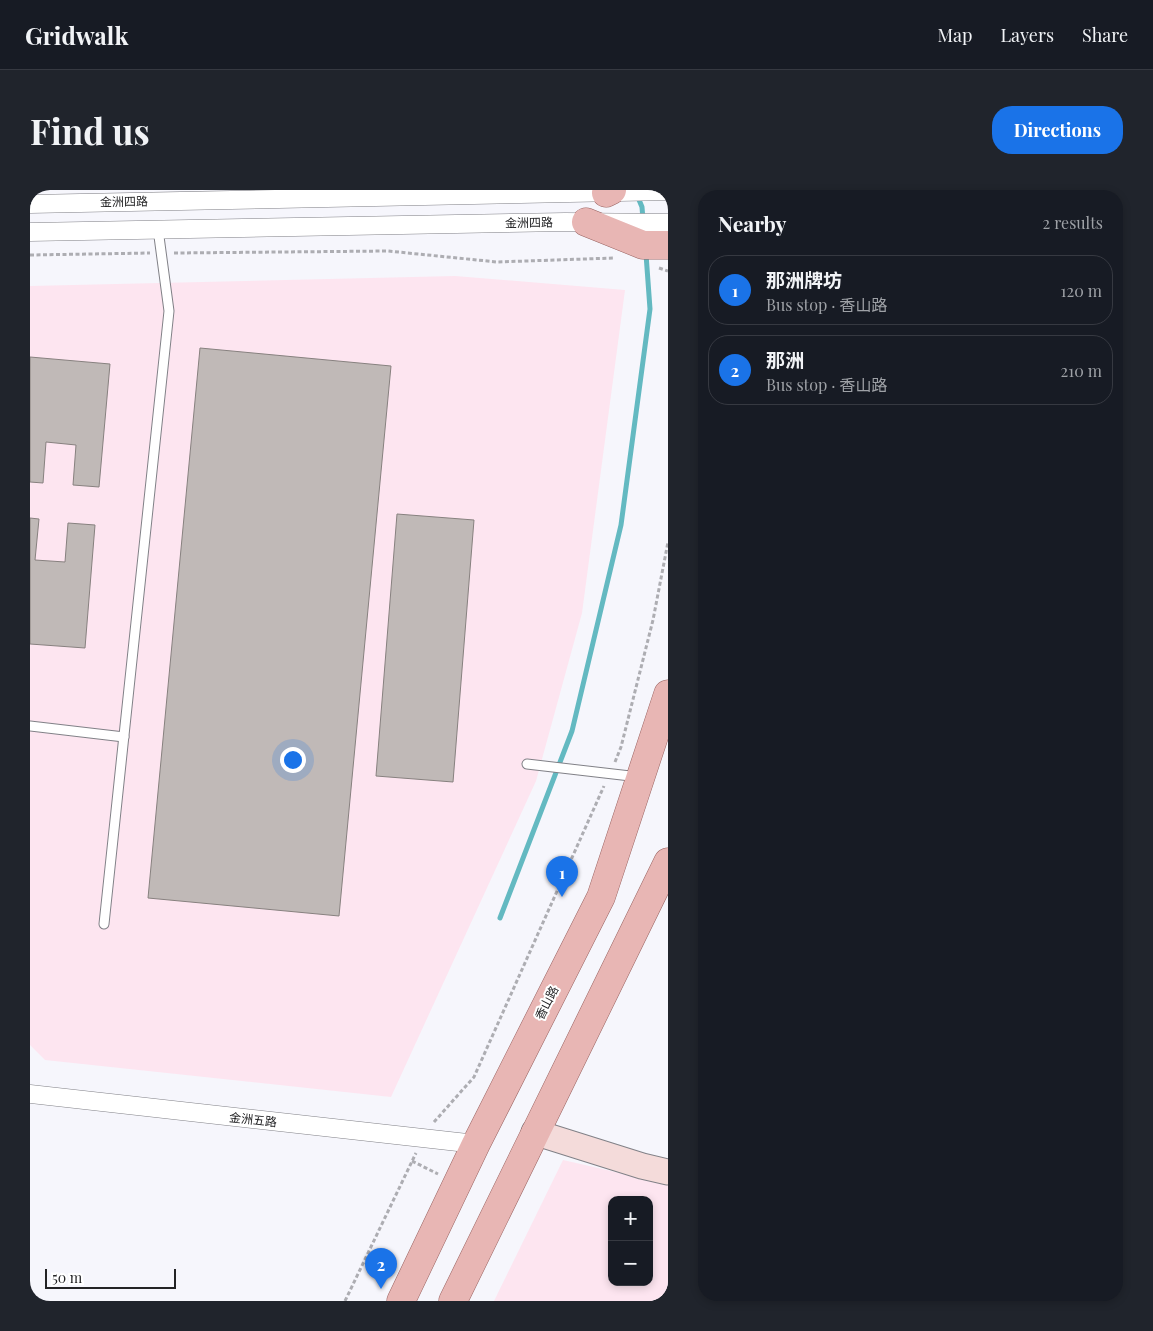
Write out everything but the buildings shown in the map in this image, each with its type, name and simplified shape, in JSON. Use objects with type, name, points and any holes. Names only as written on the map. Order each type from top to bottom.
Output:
[{"type":"main road","points":[[575,222],[643,245],[668,245]]},
{"type":"main road","name":"香山路","points":[[401,1301],[476,1144],[601,897],[668,694]]},
{"type":"main road","points":[[453,1301],[534,1132],[668,862]]},
{"type":"street","name":"金洲四路","points":[[30,204],[668,191]]},
{"type":"street","name":"金洲四路","points":[[30,232],[575,222],[668,223]]},
{"type":"street","name":"金洲五路","points":[[30,1094],[476,1144]]},
{"type":"street","points":[[534,1132],[642,1166],[668,1172]]},
{"type":"lane","points":[[104,924],[169,311],[158,229]]},
{"type":"lane","points":[[30,726],[124,737]]},
{"type":"lane","points":[[527,764],[580,769],[640,778]]},
{"type":"path","points":[[30,255],[388,251],[497,262],[612,258]]},
{"type":"path","points":[[345,1301],[427,1130],[474,1077],[610,773],[621,747],[653,620],[668,542]]},
{"type":"shaded area","points":[[455,276],[625,290],[582,613],[536,781],[391,1097],[45,1060],[30,1045],[30,286]]},
{"type":"shaded area","points":[[563,1160],[668,1184],[668,1301],[494,1301]]},
{"type":"waterway","points":[[637,195],[642,207],[643,220]]},
{"type":"waterway","points":[[500,918],[572,731],[621,525],[650,309],[646,254]]},
{"type":"place","name":"那洲牌坊","points":[[562,897]]},
{"type":"place","name":"那洲","points":[[381,1289]]}]
